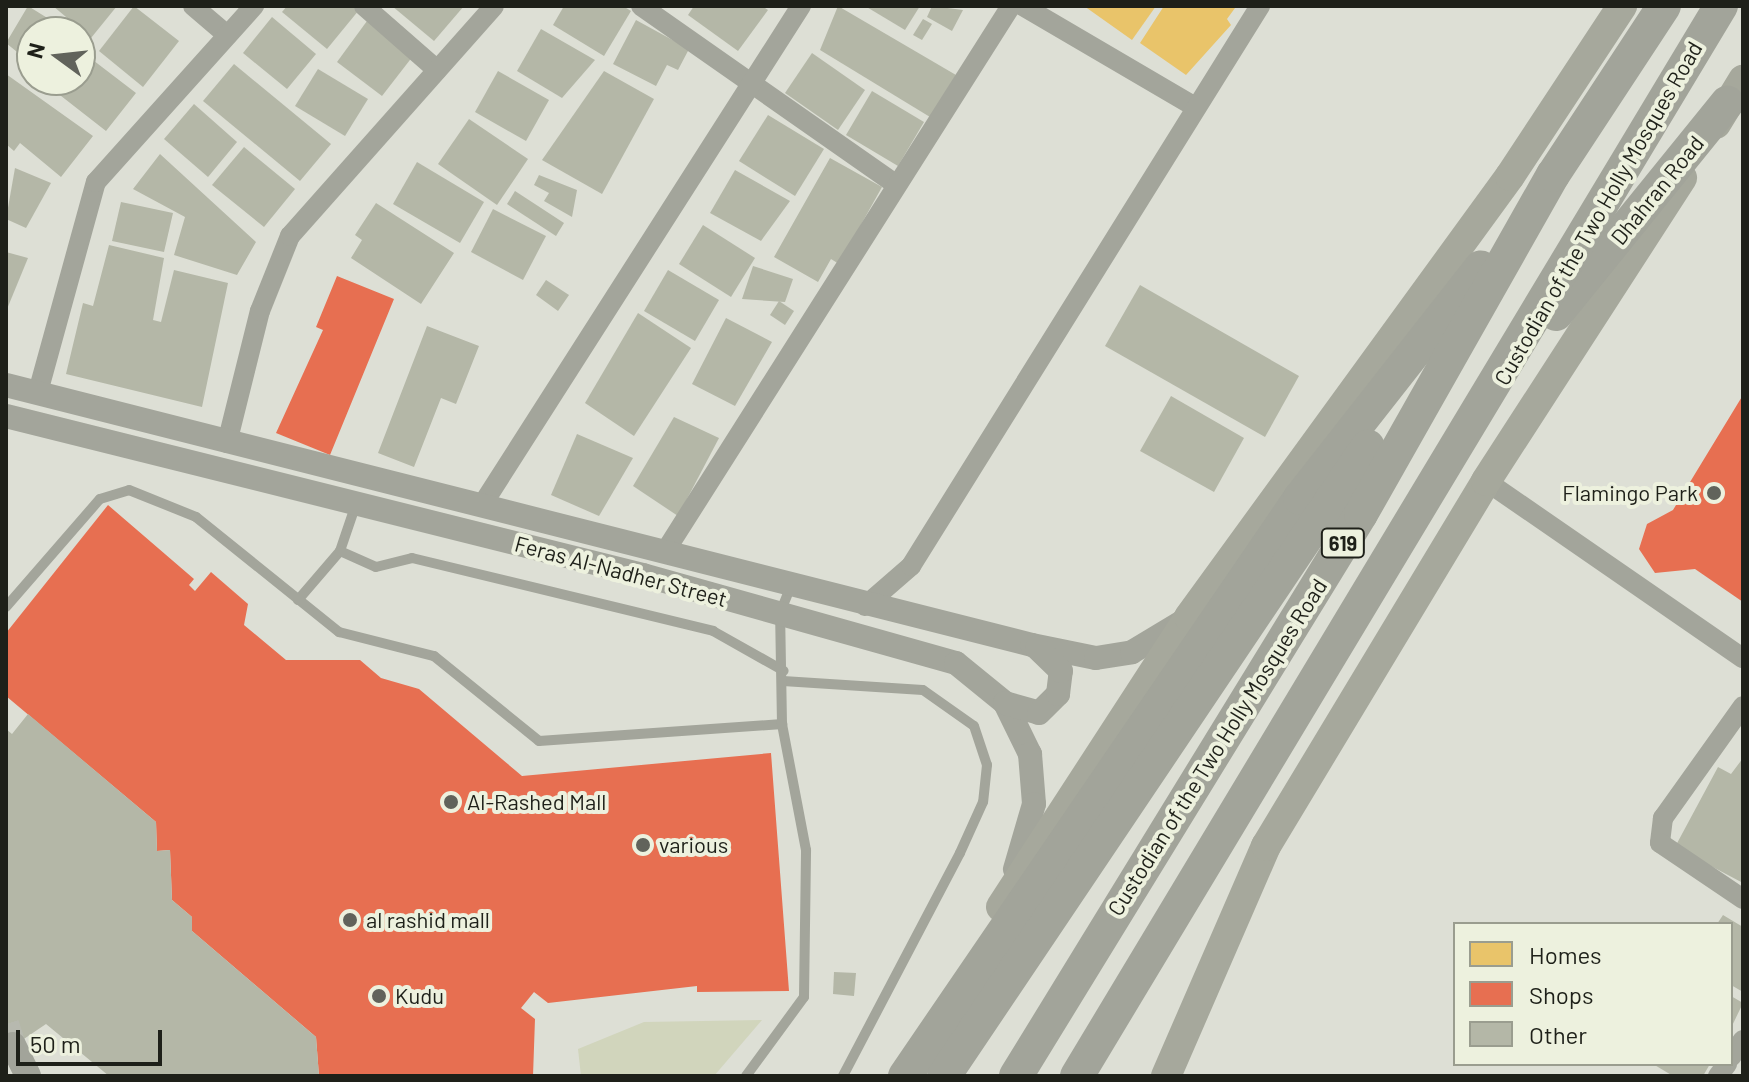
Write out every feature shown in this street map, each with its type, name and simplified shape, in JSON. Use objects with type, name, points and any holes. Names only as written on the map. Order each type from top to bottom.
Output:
[{"type":"highway","name":"Custodian of the Two Holly Mosques Road","points":[[1016,1076],[1361,514],[1553,175],[1664,6]]},
{"type":"highway","name":"Custodian of the Two Holly Mosques Road","points":[[1077,1076],[1495,389],[1668,85],[1721,6]]},
{"type":"highway","name":"Dhahran Road","points":[[1495,389],[1735,92]]},
{"type":"highway","points":[[905,1076],[1300,498],[1553,175]]},
{"type":"highway","points":[[944,1076],[1553,175]]},
{"type":"highway","points":[[1088,1076],[1151,953]]},
{"type":"main road","points":[[899,1076],[997,914],[1189,617],[1510,176],[1622,6]]},
{"type":"main road","points":[[1166,1076],[1266,846],[1486,481],[1735,92]]},
{"type":"main road","points":[[13,1045],[28,1076]]},
{"type":"street","points":[[193,6],[227,35]]},
{"type":"street","points":[[38,392],[96,182],[254,6]]},
{"type":"street","points":[[364,6],[437,70]]},
{"type":"street","points":[[227,443],[260,311],[290,236],[494,6]]},
{"type":"street","points":[[641,6],[895,184]]},
{"type":"street","points":[[484,502],[801,6]]},
{"type":"street","points":[[666,550],[895,184],[1011,6]]},
{"type":"street","points":[[1023,6],[1195,107]]},
{"type":"street","points":[[865,606],[911,566],[1260,6]]},
{"type":"street","name":"Feras Al-Nadher Street","points":[[6,385],[227,443],[484,502],[865,606],[1096,658],[1132,652],[1189,617]]},
{"type":"street","name":"Feras Al-Nadher Street","points":[[6,416],[932,653],[977,677],[1005,703],[1020,725],[1035,780],[1029,832],[997,914]]},
{"type":"street","points":[[1486,481],[1743,658]]},
{"type":"street","points":[[1005,703],[1039,713],[1058,694],[1055,661],[1032,645]]},
{"type":"street","points":[[1743,706],[1663,818],[1660,843],[1743,899]]},
{"type":"lane","points":[[6,607],[100,499],[120,490],[196,517],[339,632],[434,656],[545,743],[782,724]]},
{"type":"lane","points":[[298,600],[340,551],[356,504]]},
{"type":"lane","points":[[340,551],[376,567],[412,558],[713,631],[783,676],[923,690],[974,726],[987,765],[983,802],[960,853],[843,1076]]},
{"type":"lane","points":[[746,1076],[804,997],[806,850],[782,724],[780,613],[791,586]]},
{"type":"green space","points":[[762,1020],[714,1076],[581,1076],[578,1049],[644,1022]]},
{"type":"building: Homes","points":[[1084,6],[1156,6],[1132,40]]},
{"type":"building: Homes","points":[[1164,6],[1235,8],[1227,19],[1231,25],[1186,75],[1140,43]]},
{"type":"building: Shops","points":[[337,276],[394,299],[330,455],[276,433],[323,330],[316,327]]},
{"type":"building: Shops","name":"Flamingo Park","points":[[1743,395],[1743,602],[1695,569],[1655,573],[1639,549],[1647,524],[1673,510]]},
{"type":"building: Shops","name":"Al-Rashed Mall","points":[[108,505],[194,579],[189,585],[195,591],[211,572],[248,604],[244,625],[286,660],[360,660],[381,678],[419,689],[522,776],[771,753],[789,991],[697,992],[697,986],[548,1003],[534,992],[521,1008],[535,1019],[533,1076],[319,1076],[316,1037],[192,931],[192,917],[172,900],[170,850],[157,851],[156,822],[6,696],[6,633]]},
{"type":"building: Other","points":[[28,6],[44,16],[22,16]]},
{"type":"building: Other","points":[[53,6],[117,6],[96,32],[96,16],[65,16]]},
{"type":"building: Other","points":[[134,6],[179,41],[143,87],[99,51]]},
{"type":"building: Other","points":[[287,6],[354,6],[359,10],[327,49],[282,12]]},
{"type":"building: Other","points":[[392,6],[464,6],[434,41]]},
{"type":"building: Other","points":[[564,6],[623,6],[631,11],[604,56],[553,25]]},
{"type":"building: Other","points":[[694,6],[762,6],[768,10],[738,51],[688,15]]},
{"type":"building: Other","points":[[838,6],[956,75],[930,117],[820,50]]},
{"type":"building: Other","points":[[865,6],[920,6],[905,30]]},
{"type":"building: Other","points":[[932,6],[963,10],[952,31],[927,17]]},
{"type":"building: Other","points":[[272,17],[316,54],[287,89],[243,53]]},
{"type":"building: Other","points":[[923,19],[932,24],[922,40],[913,35]]},
{"type":"building: Other","points":[[636,20],[689,49],[678,70],[667,65],[656,86],[613,64]]},
{"type":"building: Other","points":[[367,21],[413,56],[382,96],[337,62]]},
{"type":"building: Other","points":[[16,26],[16,51],[6,43]]},
{"type":"building: Other","points":[[541,29],[595,60],[562,98],[517,71]]},
{"type":"building: Other","points":[[812,53],[865,90],[838,130],[785,93]]},
{"type":"building: Other","points":[[96,62],[136,93],[106,131],[61,96],[96,96]]},
{"type":"building: Other","points":[[234,64],[331,144],[300,181],[203,101]]},
{"type":"building: Other","points":[[318,69],[368,99],[345,136],[295,106]]},
{"type":"building: Other","points":[[498,71],[549,100],[526,141],[475,112]]},
{"type":"building: Other","points":[[604,71],[654,99],[602,194],[542,160]]},
{"type":"building: Other","points":[[6,74],[16,81],[16,96],[37,96],[93,136],[61,177],[20,143],[14,151],[6,144]]},
{"type":"building: Other","points":[[872,91],[924,122],[898,166],[846,135]]},
{"type":"building: Other","points":[[194,104],[237,142],[208,177],[164,139]]},
{"type":"building: Other","points":[[768,115],[824,149],[795,196],[739,161]]},
{"type":"building: Other","points":[[469,119],[528,159],[497,205],[438,164]]},
{"type":"building: Other","points":[[244,147],[295,189],[264,227],[212,185]]},
{"type":"building: Other","points":[[160,154],[256,242],[237,275],[174,255],[185,217],[133,189]]},
{"type":"building: Other","points":[[830,158],[882,187],[839,264],[831,259],[818,282],[774,257]]},
{"type":"building: Other","points":[[417,162],[484,202],[460,243],[393,204]]},
{"type":"building: Other","points":[[15,168],[51,183],[26,228],[6,219]]},
{"type":"building: Other","points":[[735,170],[790,201],[761,241],[710,213]]},
{"type":"building: Other","points":[[539,175],[577,190],[572,217],[544,201],[549,193],[534,185]]},
{"type":"building: Other","points":[[515,191],[564,223],[556,236],[507,204]]},
{"type":"building: Other","points":[[121,202],[173,213],[164,252],[112,241]]},
{"type":"building: Other","points":[[376,203],[454,253],[421,304],[351,258],[362,240],[355,235]]},
{"type":"building: Other","points":[[493,209],[546,236],[523,280],[471,252]]},
{"type":"building: Other","points":[[703,225],[755,258],[731,297],[679,264]]},
{"type":"building: Other","points":[[109,245],[164,258],[153,320],[161,322],[174,270],[228,283],[202,407],[66,374],[83,303],[93,306]]},
{"type":"building: Other","points":[[6,252],[28,258],[7,309],[6,309]]},
{"type":"building: Other","points":[[753,266],[793,279],[785,302],[742,299]]},
{"type":"building: Other","points":[[668,270],[719,300],[695,341],[644,311]]},
{"type":"building: Other","points":[[546,280],[569,295],[558,311],[536,295]]},
{"type":"building: Other","points":[[1140,285],[1299,376],[1265,437],[1105,346]]},
{"type":"building: Other","points":[[779,301],[794,311],[785,325],[770,315]]},
{"type":"building: Other","points":[[638,313],[691,348],[634,436],[585,403]]},
{"type":"building: Other","points":[[726,318],[772,342],[735,406],[692,384]]},
{"type":"building: Other","points":[[427,326],[479,346],[456,404],[441,398],[414,467],[378,453]]},
{"type":"building: Other","points":[[1171,396],[1244,438],[1214,492],[1140,451]]},
{"type":"building: Other","points":[[674,417],[719,438],[678,516],[633,486]]},
{"type":"building: Other","points":[[577,434],[633,458],[599,516],[551,495]]},
{"type":"building: Other","points":[[28,714],[156,822],[157,851],[170,850],[172,900],[192,917],[192,931],[316,1037],[319,1076],[109,1076],[46,1024],[6,1051],[6,729],[12,734]]},
{"type":"building: Other","points":[[1743,758],[1743,883],[1675,847],[1718,767],[1731,774]]},
{"type":"building: Other","points":[[1723,915],[1743,927],[1743,992],[1733,986],[1733,922],[1718,922]]},
{"type":"building: Other","points":[[834,972],[856,973],[854,996],[833,994]]},
{"type":"building: Other","points":[[1733,997],[1743,1003],[1733,1024]]},
{"type":"building: Other","points":[[1656,1066],[1709,1066],[1703,1076],[1673,1076]]},
{"type":"tunnel","points":[[6,1024],[13,1045]]},
{"type":"place","name":"Flamingo Park","points":[[1714,493]]},
{"type":"place","name":"Al-Rashed Mall","points":[[451,802]]},
{"type":"place","name":"various","points":[[643,845]]},
{"type":"place","name":"al rashid mall","points":[[350,920]]},
{"type":"place","name":"Kudu","points":[[379,996]]}]
